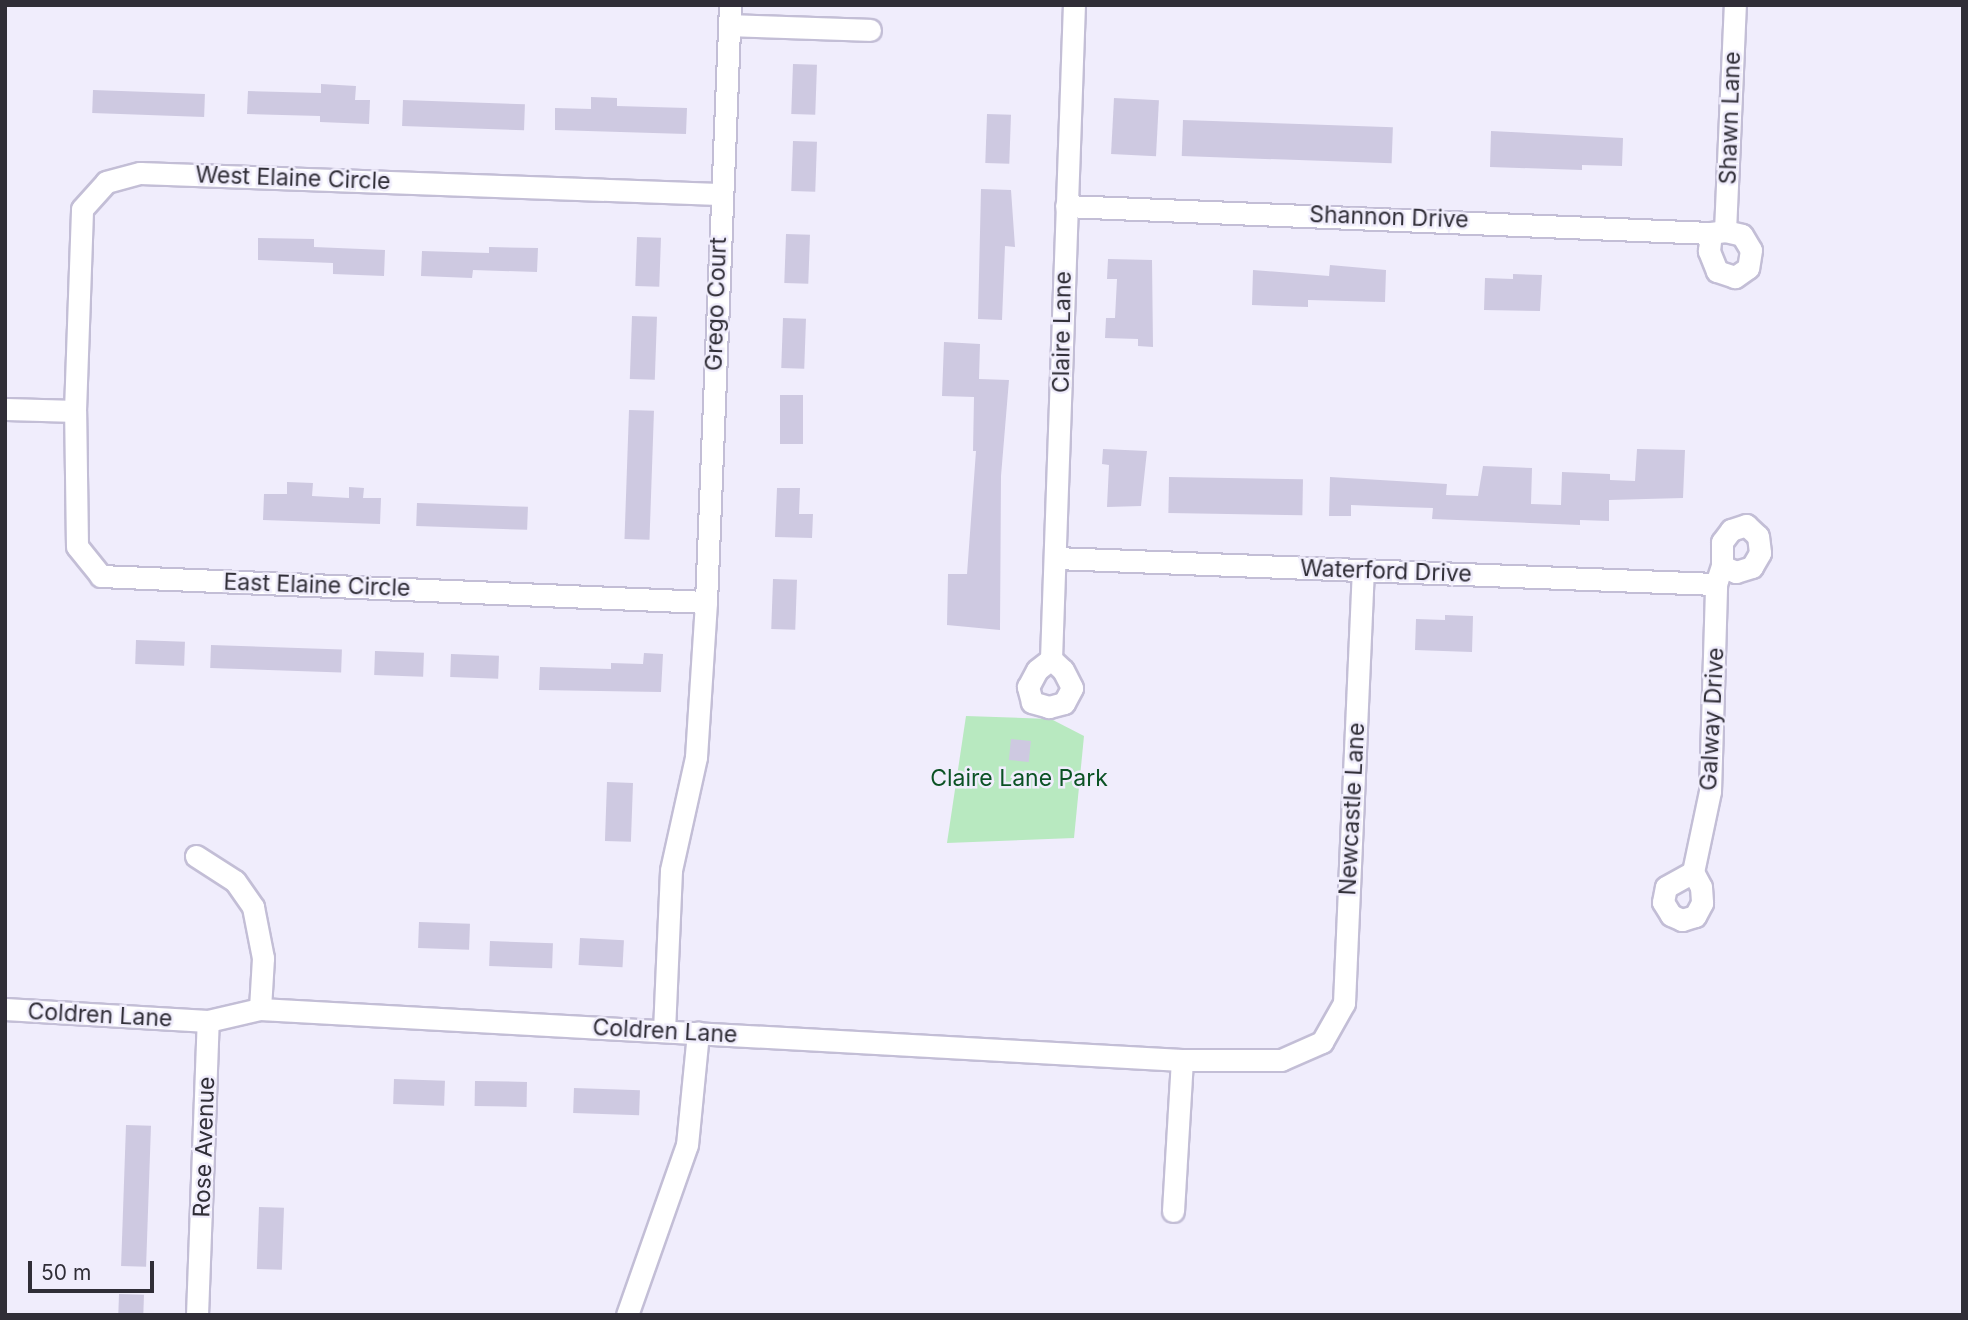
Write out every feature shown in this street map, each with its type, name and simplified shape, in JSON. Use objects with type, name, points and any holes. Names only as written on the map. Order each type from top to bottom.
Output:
[{"type":"street","name":"Claire Lane","points":[[1051,659],[1074,5]]},
{"type":"street","name":"Shawn Lane","points":[[1718,232],[1735,5]]},
{"type":"street","points":[[730,15],[870,30]]},
{"type":"street","name":"Grego Court","points":[[664,1031],[671,870],[696,757],[706,602],[719,194],[730,15]]},
{"type":"street","name":"West Elaine Circle","points":[[75,411],[82,209],[106,182],[140,173],[719,194]]},
{"type":"street","name":"Shannon Drive","points":[[1066,206],[1718,232]]},
{"type":"street","points":[[5,409],[75,411]]},
{"type":"street","name":"East Elaine Circle","points":[[75,411],[77,545],[101,576],[706,602]]},
{"type":"street","name":"Waterford Drive","points":[[1056,558],[1363,570],[1719,575]]},
{"type":"street","name":"Newcastle Lane","points":[[1322,1042],[1344,1003],[1363,570]]},
{"type":"street","name":"Galway Drive","points":[[1693,872],[1710,791],[1719,575]]},
{"type":"street","points":[[196,856],[235,881],[253,907],[263,958],[260,1009]]},
{"type":"street","name":"Coldren Lane","points":[[5,1009],[208,1021],[260,1009],[1182,1060],[1281,1060],[1322,1042]]},
{"type":"street","name":"Rose Avenue","points":[[197,1315],[208,1021]]},
{"type":"street","points":[[627,1315],[687,1145],[698,1033]]},
{"type":"street","points":[[1174,1211],[1182,1060]]},
{"type":"green space","name":"Claire Lane Park","points":[[966,716],[1051,719],[1084,736],[1074,838],[947,843]]},
{"type":"building","points":[[793,64],[817,65],[815,115],[791,114]]},
{"type":"building","points":[[321,84],[356,86],[355,100],[370,100],[369,124],[320,122],[320,116],[247,114],[248,91],[321,93]]},
{"type":"building","points":[[93,90],[205,94],[204,117],[92,113]]},
{"type":"building","points":[[591,97],[617,98],[617,106],[687,108],[686,134],[555,130],[555,108],[591,109]]},
{"type":"building","points":[[1114,98],[1159,100],[1156,156],[1111,154]]},
{"type":"building","points":[[403,100],[525,104],[524,130],[402,126]]},
{"type":"building","points":[[987,114],[1011,115],[1009,164],[985,163]]},
{"type":"building","points":[[1183,120],[1393,127],[1392,163],[1182,156]]},
{"type":"building","points":[[1491,131],[1623,138],[1622,166],[1582,165],[1582,170],[1490,167]]},
{"type":"building","points":[[793,141],[817,142],[815,192],[791,191]]},
{"type":"building","points":[[981,189],[1011,190],[1015,247],[1005,246],[1002,320],[978,319]]},
{"type":"building","points":[[786,234],[810,235],[808,284],[784,283]]},
{"type":"building","points":[[637,237],[661,238],[659,287],[635,286]]},
{"type":"building","points":[[258,238],[314,239],[314,247],[385,250],[384,276],[333,274],[333,263],[258,260]]},
{"type":"building","points":[[489,247],[538,248],[537,272],[473,270],[472,278],[421,276],[422,251],[489,253]]},
{"type":"building","points":[[1108,259],[1152,260],[1153,347],[1138,346],[1138,339],[1105,338],[1106,318],[1115,318],[1117,279],[1107,279]]},
{"type":"building","points":[[1330,265],[1386,270],[1385,302],[1308,300],[1308,307],[1252,305],[1253,270],[1329,276]]},
{"type":"building","points":[[1513,274],[1542,275],[1540,311],[1484,310],[1485,278],[1513,279]]},
{"type":"building","points":[[632,316],[657,317],[655,380],[630,379]]},
{"type":"building","points":[[783,318],[806,319],[804,369],[781,368]]},
{"type":"building","points":[[944,342],[980,344],[979,379],[1009,380],[1001,476],[1000,630],[947,625],[948,574],[967,574],[976,451],[973,451],[974,397],[942,396]]},
{"type":"building","points":[[780,395],[803,395],[803,444],[780,444]]},
{"type":"building","points":[[629,410],[654,411],[649,540],[624,539]]},
{"type":"building","points":[[1103,449],[1147,451],[1141,506],[1107,507],[1109,465],[1102,464]]},
{"type":"building","points":[[1637,449],[1685,450],[1683,498],[1609,500],[1609,521],[1580,520],[1580,525],[1432,519],[1433,508],[1351,505],[1351,516],[1329,516],[1330,477],[1447,484],[1446,495],[1478,496],[1483,466],[1532,468],[1531,504],[1561,505],[1562,472],[1610,474],[1610,480],[1635,481]]},
{"type":"building","points":[[1169,477],[1303,479],[1302,515],[1168,513]]},
{"type":"building","points":[[287,482],[313,483],[312,496],[349,498],[349,487],[364,488],[363,498],[381,498],[380,524],[263,520],[264,494],[287,494]]},
{"type":"building","points":[[777,488],[800,488],[799,514],[813,514],[812,538],[775,537]]},
{"type":"building","points":[[417,503],[528,507],[527,530],[416,526]]},
{"type":"building","points":[[773,579],[797,580],[795,630],[771,629]]},
{"type":"building","points":[[1445,615],[1473,616],[1472,652],[1415,650],[1416,619],[1445,620]]},
{"type":"building","points":[[136,640],[185,642],[184,666],[135,664]]},
{"type":"building","points":[[211,645],[342,650],[341,673],[210,668]]},
{"type":"building","points":[[375,651],[424,653],[423,677],[374,675]]},
{"type":"building","points":[[644,653],[663,654],[661,692],[539,690],[540,667],[611,669],[611,663],[643,664]]},
{"type":"building","points":[[451,654],[499,656],[498,679],[450,677]]},
{"type":"building","points":[[1011,739],[1031,741],[1029,762],[1009,760]]},
{"type":"building","points":[[607,782],[633,783],[631,842],[605,841]]},
{"type":"building","points":[[419,922],[470,924],[469,950],[418,948]]},
{"type":"building","points":[[580,938],[624,940],[623,967],[579,965]]},
{"type":"building","points":[[490,941],[553,943],[552,968],[489,966]]},
{"type":"building","points":[[394,1079],[445,1081],[444,1106],[393,1104]]},
{"type":"building","points":[[475,1081],[527,1082],[527,1107],[475,1106]]},
{"type":"building","points":[[574,1088],[640,1090],[639,1115],[573,1113]]},
{"type":"building","points":[[126,1125],[151,1126],[146,1267],[121,1266]]},
{"type":"building","points":[[259,1207],[284,1208],[282,1270],[257,1269]]},
{"type":"building","points":[[119,1294],[144,1295],[143,1315],[118,1315]]}]
